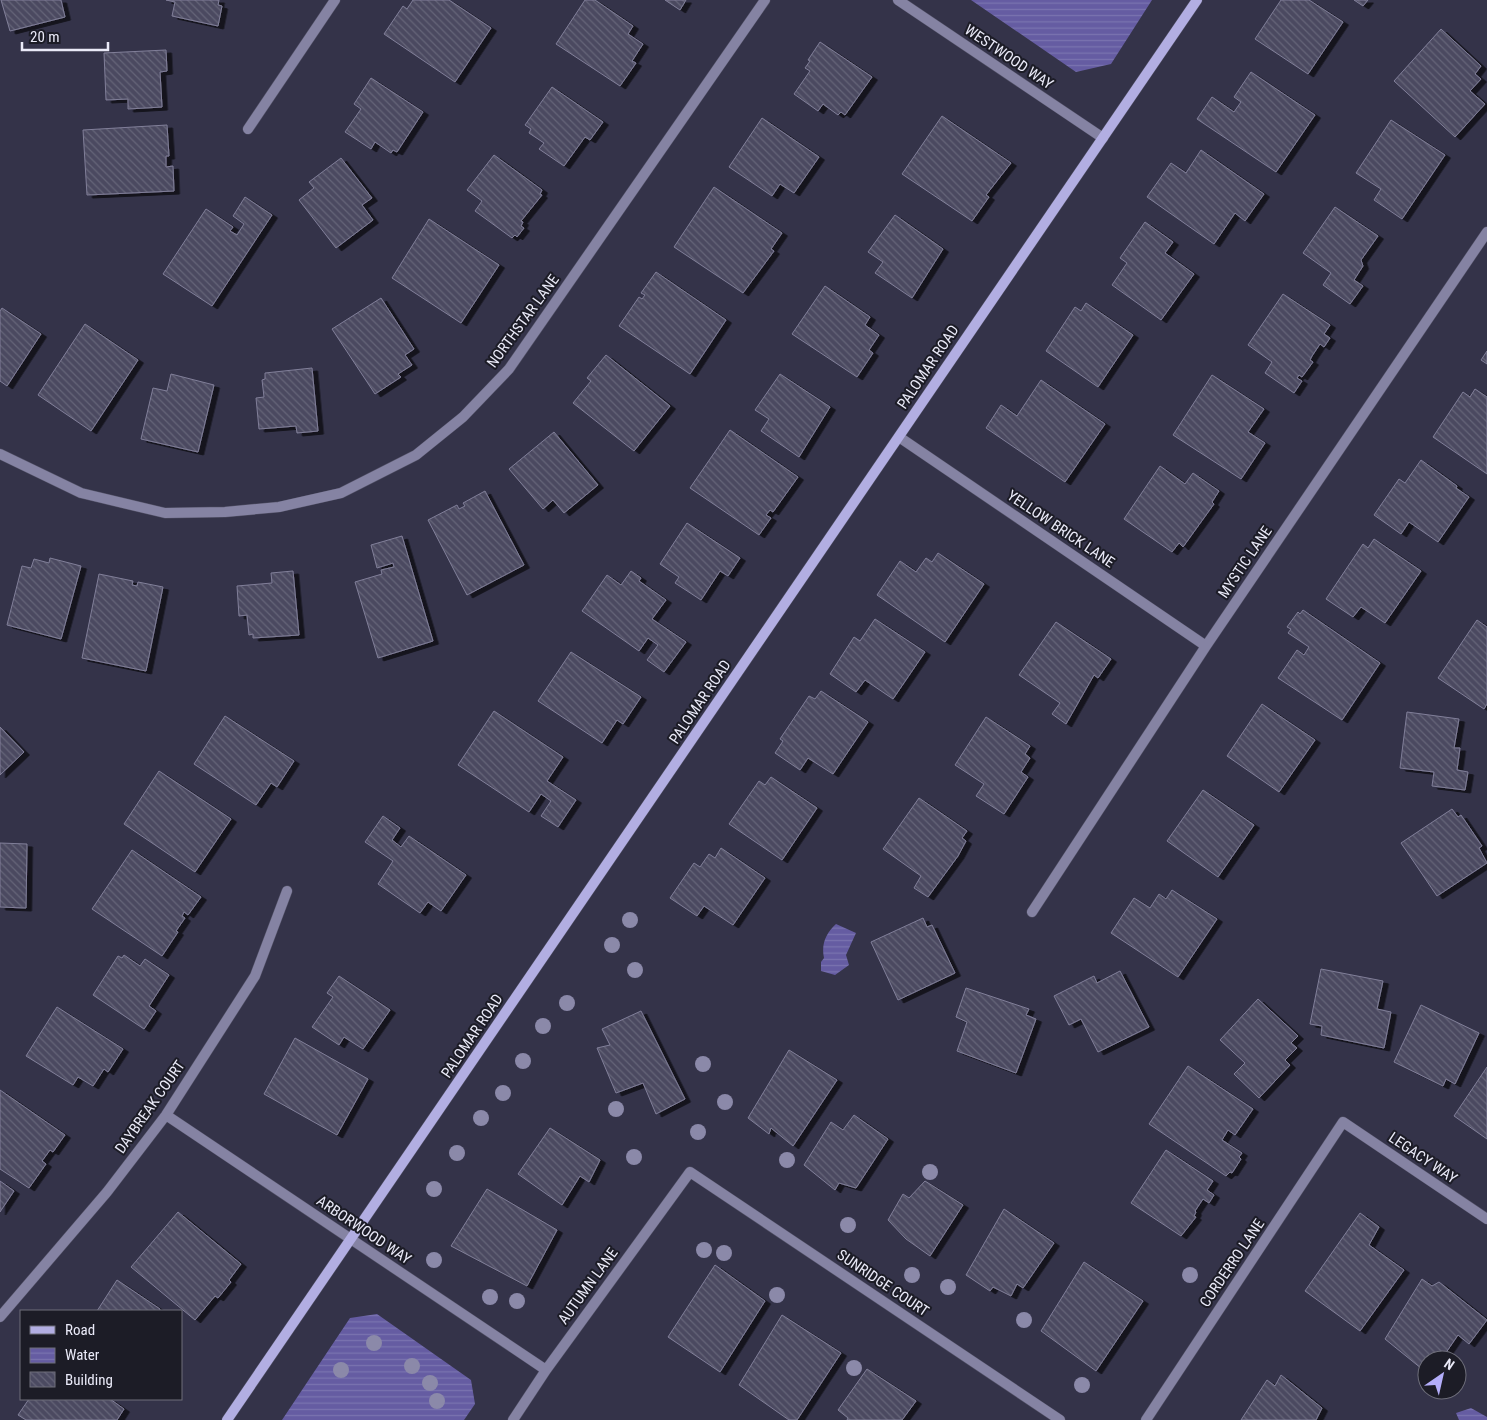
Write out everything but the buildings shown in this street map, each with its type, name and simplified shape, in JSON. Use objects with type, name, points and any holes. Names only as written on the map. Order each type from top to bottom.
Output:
[{"type":"street","points":[[248,129],[335,0]]},
{"type":"street","name":"NORTHSTAR LANE","points":[[0,454],[80,493],[164,513],[225,512],[270,508],[341,493],[416,456],[462,417],[510,369],[764,0]]},
{"type":"street","name":"WESTWOOD WAY","points":[[898,0],[1103,138]]},
{"type":"street","name":"PALOMAR ROAD","points":[[227,1420],[1197,0]]},
{"type":"street","name":"MYSTIC LANE","points":[[1032,912],[1206,646],[1487,232]]},
{"type":"street","name":"YELLOW BRICK LANE","points":[[899,437],[1206,646]]},
{"type":"street","name":"DAYBREAK COURT","points":[[0,1317],[107,1192],[166,1115],[255,976],[287,891]]},
{"type":"street","name":"ARBORWOOD WAY","points":[[166,1115],[546,1370]]},
{"type":"street","name":"LEGACY WAY","points":[[1343,1122],[1487,1219]]},
{"type":"street","name":"CORDERRO LANE","points":[[1146,1420],[1343,1122]]},
{"type":"street","name":"AUTUMN LANE","points":[[513,1420],[546,1370],[690,1172]]},
{"type":"street","name":"SUNRIDGE COURT","points":[[690,1172],[1060,1420]]},
{"type":"water","points":[[971,0],[1152,0],[1111,64],[1076,72]]},
{"type":"water","points":[[836,924],[856,933],[846,955],[849,965],[835,975],[821,971],[821,962],[824,958],[823,948],[825,939],[829,931]]},
{"type":"water","points":[[377,1314],[471,1380],[475,1404],[464,1420],[282,1420],[350,1318]]},
{"type":"water","points":[[1471,1408],[1487,1417],[1487,1420],[1459,1420],[1456,1413]]}]
